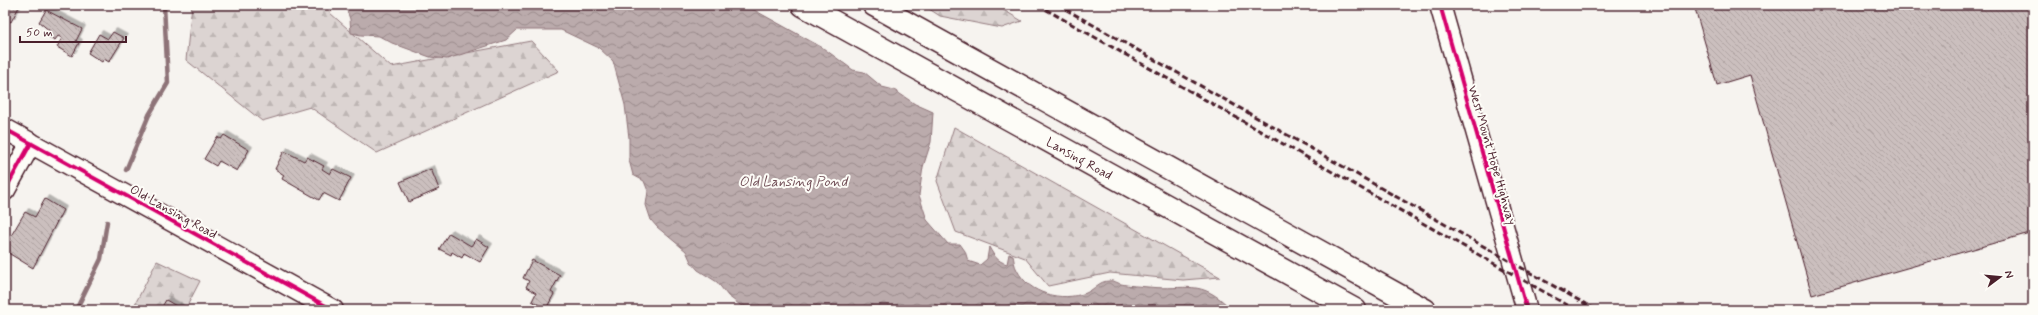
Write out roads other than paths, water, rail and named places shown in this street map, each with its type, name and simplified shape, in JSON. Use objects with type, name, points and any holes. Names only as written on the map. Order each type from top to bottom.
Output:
[{"type":"main road","name":"Lansing Road","points":[[803,5],[1356,310]]},
{"type":"main road","points":[[874,5],[1425,310]]},
{"type":"street","name":"West Mount Hope Highway","points":[[1440,5],[1527,310]]},
{"type":"street","name":"Old Lansing Road","points":[[5,129],[333,310]]},
{"type":"street","points":[[5,190],[31,143]]},
{"type":"water","name":"Old Lansing Pond","points":[[345,5],[745,5],[823,48],[853,70],[864,72],[882,87],[894,90],[915,104],[933,112],[931,142],[923,167],[919,195],[927,220],[948,244],[960,244],[965,251],[968,261],[980,265],[987,259],[989,247],[996,258],[1007,264],[1009,254],[1013,255],[1017,270],[1029,285],[1047,294],[1056,296],[1076,296],[1086,293],[1102,282],[1112,281],[1131,286],[1202,289],[1221,300],[1232,310],[747,310],[728,296],[717,282],[698,270],[691,262],[686,251],[657,227],[651,220],[646,205],[648,191],[644,181],[633,175],[629,160],[629,138],[625,105],[613,61],[599,48],[561,30],[517,30],[506,40],[447,59],[430,57],[392,43],[379,36],[351,33],[350,19]]},
{"type":"waterway","points":[[126,170],[149,115],[168,83],[164,5]]},
{"type":"waterway","points":[[76,310],[101,259],[107,222]]},
{"type":"railway","points":[[1038,5],[1576,310]]},
{"type":"railway","points":[[1058,5],[1596,310]]}]
